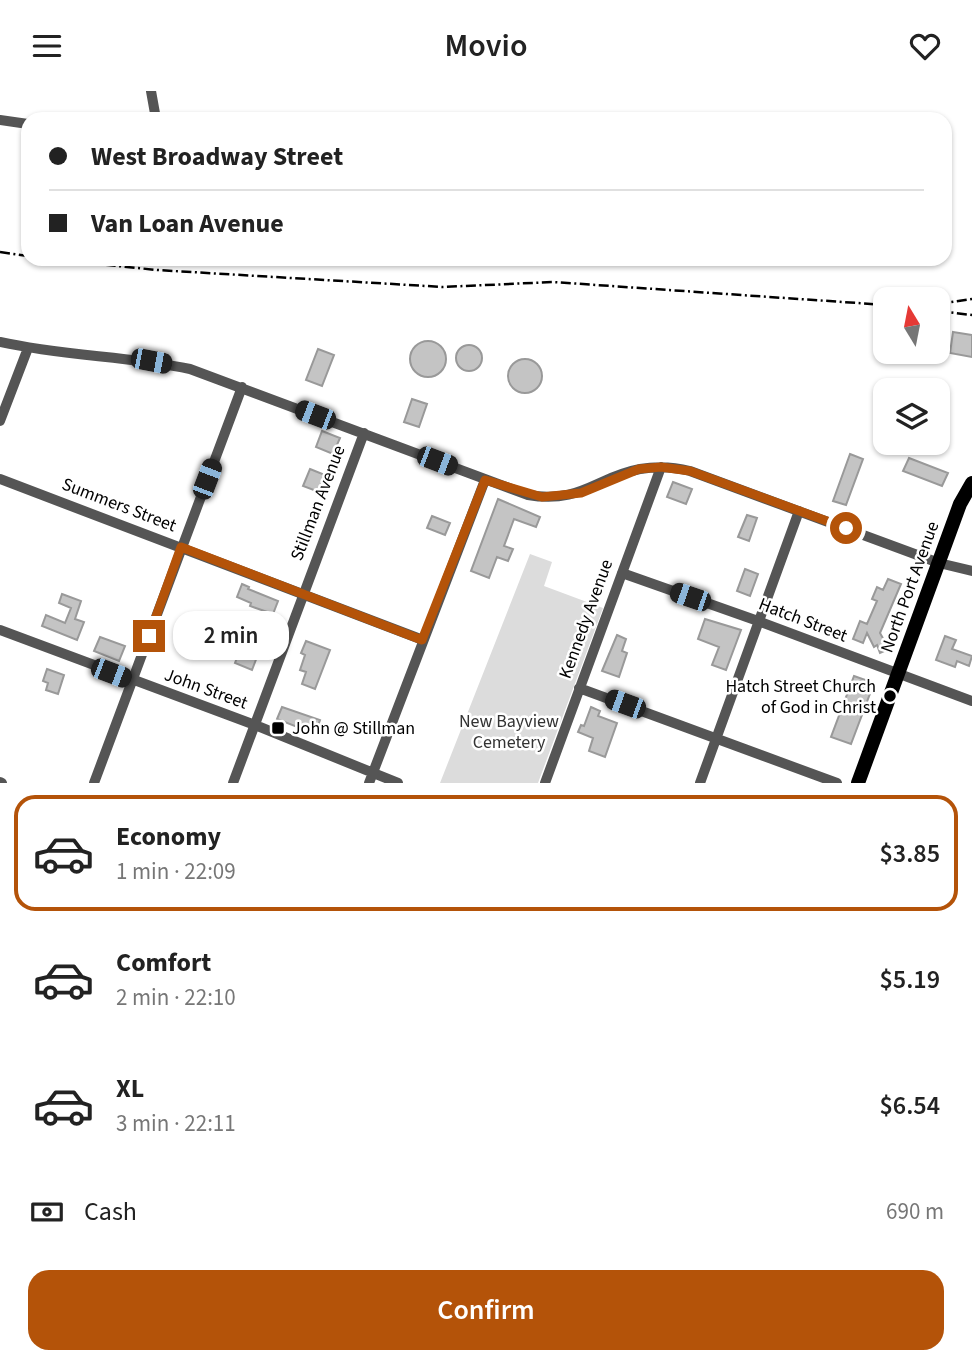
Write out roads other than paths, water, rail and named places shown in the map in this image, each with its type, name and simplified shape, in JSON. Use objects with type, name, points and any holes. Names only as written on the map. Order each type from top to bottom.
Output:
[{"type":"main road","name":"North Port Avenue","points":[[858,783],[960,504],[972,483]]},
{"type":"street","points":[[151,91],[155,112]]},
{"type":"street","points":[[0,120],[21,123]]},
{"type":"street","points":[[0,342],[28,348],[151,361],[190,369],[528,495],[567,496],[581,493],[624,474],[661,467],[690,471],[939,563],[972,571]]},
{"type":"street","points":[[0,421],[28,348]]},
{"type":"street","points":[[94,783],[242,387]]},
{"type":"street","name":"Stillman Avenue","points":[[233,783],[363,433]]},
{"type":"street","name":"Kennedy Avenue","points":[[545,783],[661,467]]},
{"type":"street","name":"Summers Street","points":[[0,479],[422,640]]},
{"type":"street","points":[[371,778],[485,480]]},
{"type":"street","points":[[701,783],[799,510]]},
{"type":"street","name":"Hatch Street","points":[[622,573],[972,701]]},
{"type":"street","name":"John Street","points":[[0,630],[255,726],[371,778],[398,783]]},
{"type":"street","points":[[579,688],[837,783]]},
{"type":"railway","points":[[0,252],[21,255]]},
{"type":"railway","points":[[118,266],[443,287],[553,282],[873,304]]},
{"type":"railway","points":[[950,302],[972,299]]},
{"type":"railway","points":[[950,312],[972,315]]},
{"type":"place","name":"Hatch Street Church of God in Christ","points":[[890,696]]},
{"type":"place","name":"John @ Stillman","points":[[278,728]]},
{"type":"park label","name":"New Bayview Cemetery","points":[[509,732]]}]
